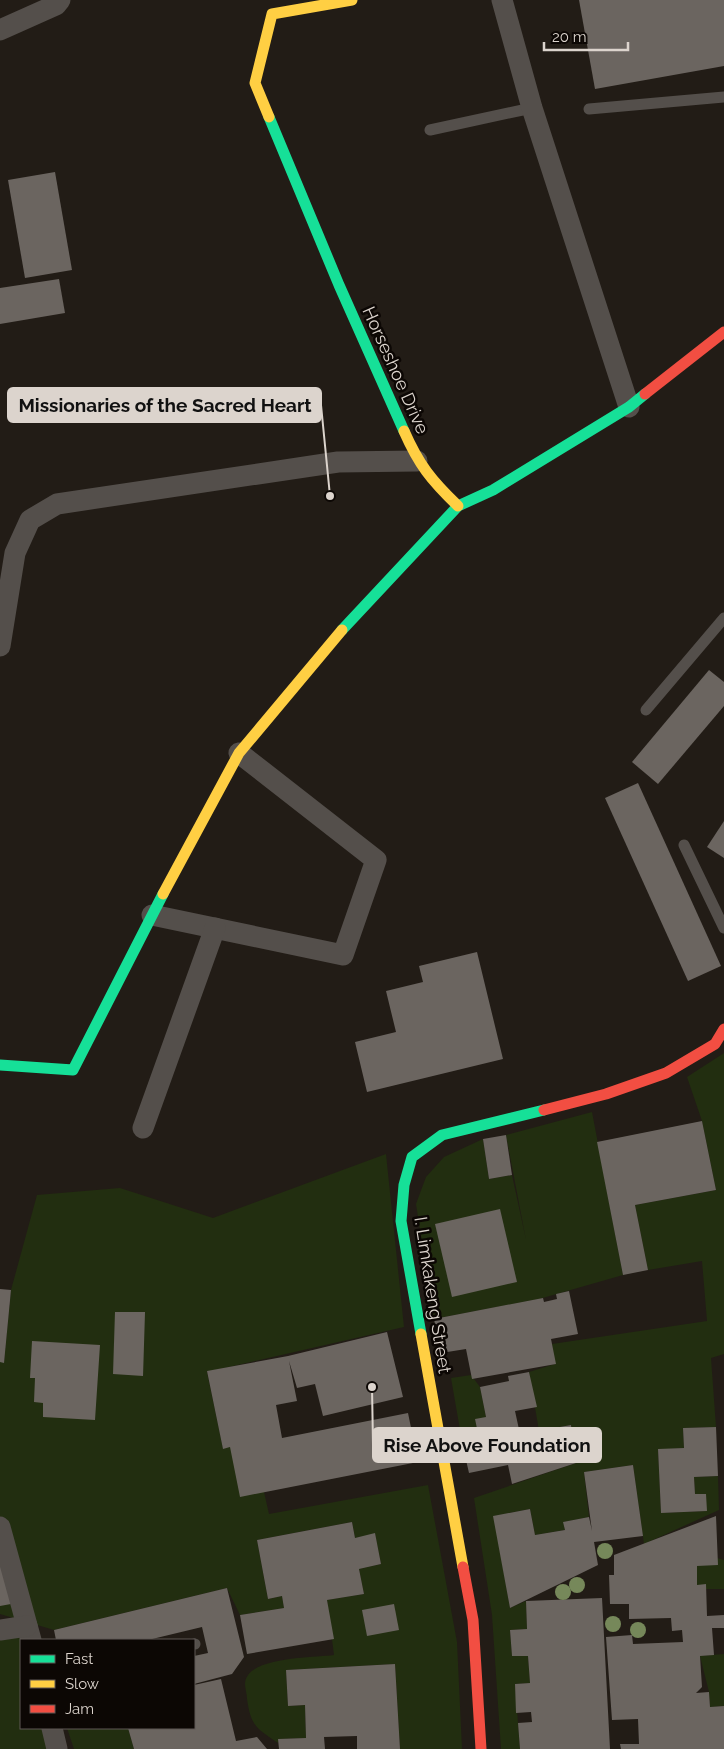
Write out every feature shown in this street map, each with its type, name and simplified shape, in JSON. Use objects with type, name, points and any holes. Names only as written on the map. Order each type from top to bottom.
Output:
[{"type":"street","points":[[0,30],[56,5],[60,0]]},
{"type":"street","points":[[272,14],[352,0]]},
{"type":"street","points":[[502,0],[532,108],[629,407]]},
{"type":"street","name":"Horseshoe Drive","points":[[272,14],[255,83],[339,285],[417,461],[434,483],[458,506]]},
{"type":"street","points":[[0,1065],[73,1070],[152,915],[239,752],[342,630],[458,506],[493,490],[629,407],[724,332]]},
{"type":"street","points":[[0,646],[15,554],[30,520],[57,504],[338,462],[417,461]]},
{"type":"street","points":[[152,915],[343,955],[376,860],[239,752]]},
{"type":"street","points":[[143,1128],[215,928]]},
{"type":"street","name":"I. Limkakeng Street","points":[[481,1749],[473,1620],[401,1221],[404,1186],[412,1157],[442,1135],[606,1094],[666,1073],[715,1044],[724,1029]]},
{"type":"street","points":[[0,1527],[29,1633],[0,1630]]},
{"type":"street","points":[[52,1729],[58,1749]]},
{"type":"lane","points":[[268,0],[272,14]]},
{"type":"lane","points":[[589,109],[724,97]]},
{"type":"lane","points":[[430,130],[532,108]]},
{"type":"lane","points":[[646,710],[724,618]]},
{"type":"lane","points":[[684,845],[724,928]]},
{"type":"green space","points":[[724,1053],[724,1354],[711,1358],[716,1427],[683,1428],[684,1448],[658,1450],[661,1513],[706,1511],[706,1494],[695,1494],[694,1477],[718,1476],[719,1510],[644,1544],[633,1465],[584,1472],[589,1517],[564,1522],[565,1530],[535,1535],[530,1509],[494,1516],[510,1608],[526,1601],[527,1629],[510,1630],[512,1655],[528,1656],[530,1683],[515,1684],[520,1749],[501,1749],[492,1615],[474,1498],[576,1463],[571,1425],[539,1431],[529,1372],[555,1364],[552,1344],[707,1321],[702,1261],[648,1270],[635,1205],[716,1190],[702,1121],[687,1077]]},
{"type":"green space","points":[[592,1112],[623,1275],[539,1299],[434,1319],[416,1204],[426,1177],[444,1157],[483,1139],[489,1179],[512,1175],[526,1240],[506,1135]]},
{"type":"green space","points":[[386,1154],[404,1327],[207,1372],[223,1448],[230,1447],[264,1492],[269,1514],[428,1485],[457,1642],[462,1749],[400,1749],[395,1664],[286,1670],[288,1706],[305,1705],[306,1738],[279,1739],[278,1743],[256,1726],[250,1715],[245,1684],[248,1675],[257,1668],[282,1660],[334,1655],[327,1600],[364,1594],[359,1569],[381,1564],[375,1534],[355,1538],[352,1522],[257,1540],[268,1599],[282,1596],[284,1608],[240,1615],[227,1588],[54,1630],[0,1614],[0,1362],[4,1362],[11,1290],[37,1195],[120,1188],[213,1218]]},
{"type":"green space","points":[[471,1375],[480,1387],[486,1417],[480,1443],[463,1447],[451,1378]]},
{"type":"green space","points":[[717,1558],[724,1560],[724,1589],[706,1589],[706,1585],[697,1585],[697,1566]]},
{"type":"green space","points":[[23,1632],[23,1639],[20,1639],[20,1729],[46,1729],[51,1749],[0,1749],[0,1636]]},
{"type":"green space","points":[[724,1654],[724,1706],[710,1707],[709,1692],[700,1656]]},
{"type":"green space","points":[[67,1729],[128,1729],[134,1749],[74,1749]]},
{"type":"building","points":[[579,0],[724,0],[724,66],[595,89]]},
{"type":"building","points":[[55,172],[72,270],[25,278],[8,180]]},
{"type":"building","points":[[59,279],[65,313],[0,324],[0,288]]},
{"type":"building","points":[[709,670],[724,682],[724,706],[658,784],[632,762]]},
{"type":"building","points":[[638,783],[721,966],[688,981],[605,798]]},
{"type":"building","points":[[724,821],[724,858],[707,847]]},
{"type":"building","points":[[477,952],[503,1059],[367,1092],[355,1042],[396,1032],[386,991],[423,982],[419,966]]},
{"type":"building","points":[[702,1121],[716,1190],[635,1205],[648,1270],[623,1275],[597,1142]]},
{"type":"building","points":[[506,1135],[512,1175],[489,1179],[483,1139]]},
{"type":"building","points":[[500,1209],[517,1282],[452,1297],[435,1224]]},
{"type":"building","points":[[0,1289],[11,1290],[4,1363],[0,1362]]},
{"type":"building","points":[[569,1291],[578,1334],[551,1339],[556,1364],[472,1379],[466,1349],[441,1353],[434,1319],[543,1298],[544,1302],[557,1299],[556,1294]]},
{"type":"building","points":[[115,1312],[145,1312],[143,1376],[113,1374]]},
{"type":"building","points":[[387,1332],[403,1397],[323,1416],[315,1384],[297,1388],[289,1361],[297,1401],[276,1405],[282,1438],[408,1413],[418,1462],[240,1497],[230,1447],[223,1449],[207,1371],[288,1356]]},
{"type":"building","points":[[32,1341],[100,1345],[95,1420],[43,1417],[43,1403],[34,1402],[35,1378],[30,1378]]},
{"type":"building","points":[[529,1372],[537,1407],[515,1411],[520,1434],[571,1425],[576,1463],[512,1484],[508,1465],[469,1473],[463,1447],[480,1443],[475,1419],[486,1417],[480,1387],[509,1381],[508,1376]]},
{"type":"building","points":[[716,1427],[718,1476],[694,1477],[695,1494],[706,1494],[707,1511],[661,1513],[658,1449],[684,1448],[683,1428]]},
{"type":"building","points":[[633,1465],[643,1536],[594,1542],[598,1565],[510,1608],[493,1516],[530,1509],[535,1535],[565,1530],[563,1522],[589,1517],[592,1531],[584,1472]]},
{"type":"building","points":[[716,1516],[718,1565],[697,1566],[697,1585],[706,1584],[707,1616],[724,1615],[724,1628],[712,1628],[714,1655],[700,1656],[702,1687],[696,1693],[709,1692],[710,1707],[724,1706],[724,1749],[621,1749],[620,1744],[639,1744],[638,1719],[612,1720],[606,1637],[632,1635],[633,1644],[683,1642],[682,1630],[672,1631],[671,1618],[629,1619],[629,1604],[610,1604],[609,1575],[614,1575],[614,1555]]},
{"type":"building","points":[[352,1522],[355,1538],[375,1533],[381,1564],[359,1569],[364,1594],[327,1600],[334,1639],[247,1654],[240,1615],[284,1608],[282,1596],[268,1599],[257,1540]]},
{"type":"building","points":[[0,1560],[11,1604],[0,1606]]},
{"type":"building","points":[[227,1588],[244,1657],[232,1674],[195,1684],[195,1656],[208,1653],[202,1627],[152,1639],[56,1639],[54,1630]]},
{"type":"building","points":[[602,1598],[610,1749],[520,1749],[518,1723],[532,1722],[531,1712],[516,1713],[515,1684],[530,1683],[528,1656],[512,1656],[510,1630],[527,1629],[526,1601]]},
{"type":"building","points":[[394,1604],[399,1630],[367,1636],[362,1610]]},
{"type":"building","points":[[395,1664],[400,1749],[357,1749],[357,1736],[324,1737],[325,1749],[279,1749],[278,1739],[306,1738],[305,1705],[288,1706],[286,1670]]},
{"type":"building","points":[[221,1679],[236,1741],[257,1737],[267,1749],[134,1749],[128,1729],[195,1729],[195,1685]]},
{"type":"traffic: fast","points":[[269,117],[339,285],[404,431]]},
{"type":"traffic: fast","points":[[342,630],[458,506],[493,490],[629,407],[645,394]]},
{"type":"traffic: fast","points":[[0,1065],[73,1070],[163,894]]},
{"type":"traffic: fast","points":[[421,1334],[401,1221],[404,1185],[412,1157],[442,1135],[544,1110]]},
{"type":"traffic: slow","points":[[269,117],[255,83],[272,14],[352,0]]},
{"type":"traffic: slow","points":[[404,431],[426,472],[458,506]]},
{"type":"traffic: slow","points":[[163,894],[239,753],[342,630]]},
{"type":"traffic: slow","points":[[421,1334],[463,1567]]},
{"type":"traffic: jam","points":[[645,394],[724,332]]},
{"type":"traffic: jam","points":[[544,1110],[606,1094],[666,1073],[715,1044],[724,1029]]},
{"type":"traffic: jam","points":[[463,1567],[473,1620],[481,1749]]},
{"type":"place","name":"Missionaries of the Sacred Heart","points":[[330,496]]},
{"type":"place","name":"Rise Above Foundation","points":[[372,1387]]}]
